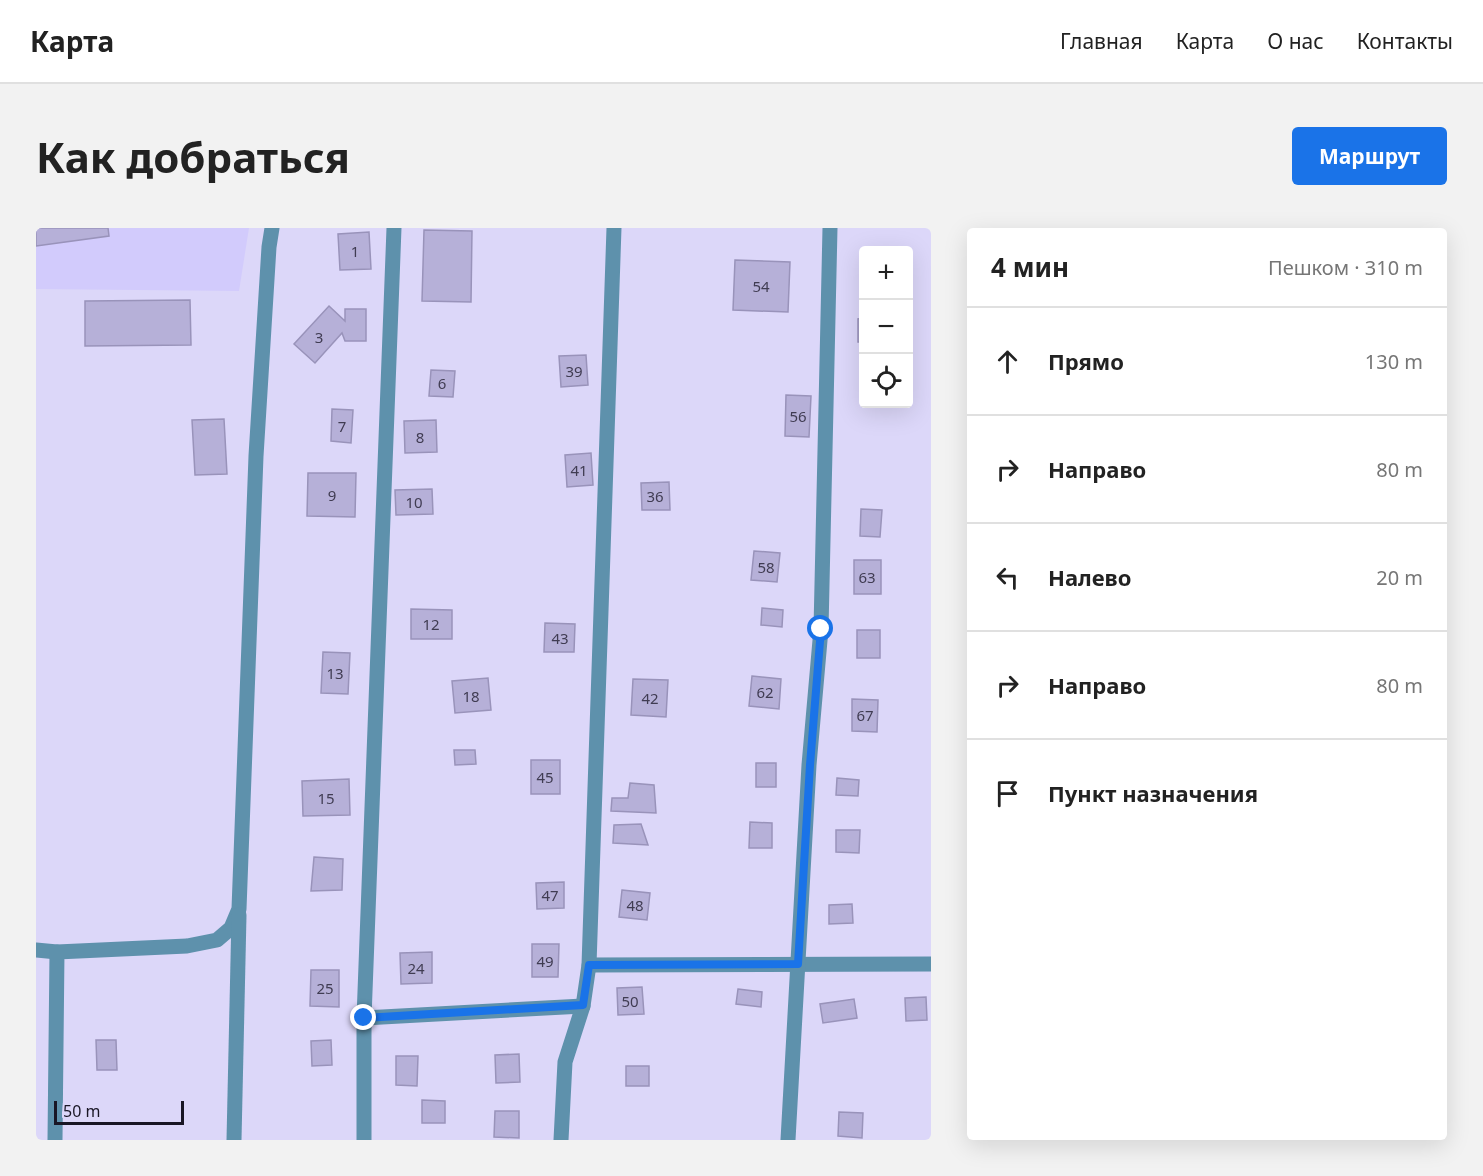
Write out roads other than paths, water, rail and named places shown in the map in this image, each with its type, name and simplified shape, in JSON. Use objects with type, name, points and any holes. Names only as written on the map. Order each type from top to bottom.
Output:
[{"type":"street","points":[[234,1140],[239,909],[256,456],[272,228]]},
{"type":"street","points":[[364,1140],[364,1018],[394,228]]},
{"type":"street","points":[[561,1140],[566,1062],[583,1005],[589,965],[614,228]]},
{"type":"street","points":[[788,1140],[810,765],[821,629],[830,228]]},
{"type":"street","points":[[36,950],[57,952],[187,946],[217,940],[231,928],[239,909]]},
{"type":"street","points":[[55,1140],[57,952]]},
{"type":"street","points":[[589,965],[931,964]]},
{"type":"street","points":[[364,1018],[583,1005]]}]
